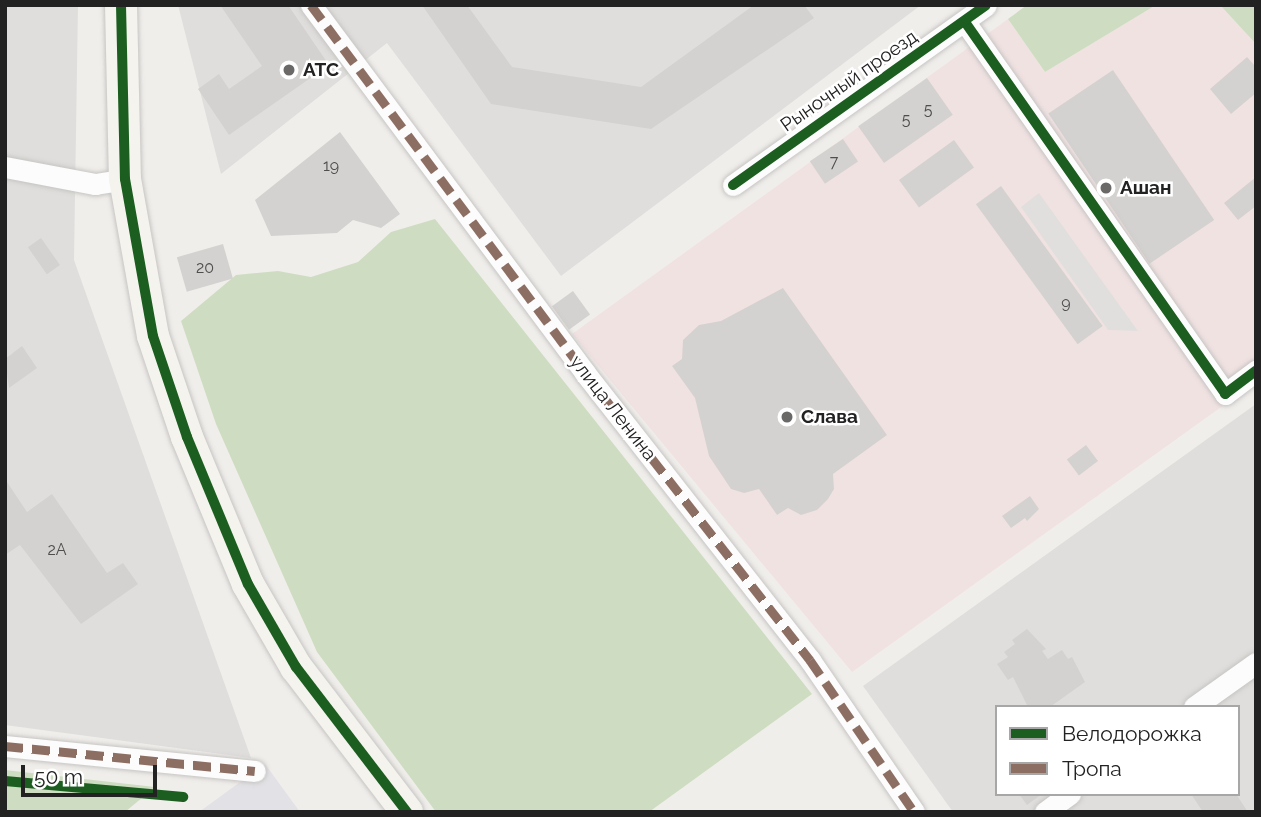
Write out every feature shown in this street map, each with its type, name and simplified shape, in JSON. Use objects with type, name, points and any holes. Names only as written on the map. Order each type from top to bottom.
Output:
[{"type":"street","points":[[121,5],[125,179],[153,336],[187,437],[248,584],[296,667],[407,812]]},
{"type":"street","name":"улица Ленина","points":[[311,5],[585,373],[810,660],[914,812]]},
{"type":"street","name":"Рыночный проезд","points":[[733,186],[986,5]]},
{"type":"street","points":[[965,22],[1225,394],[1256,372]]},
{"type":"street","points":[[5,167],[95,184],[125,179]]},
{"type":"street","points":[[1197,705],[1256,663]]},
{"type":"street","points":[[5,747],[255,771]]},
{"type":"street","points":[[1045,812],[1067,796]]},
{"type":"shaded area","points":[[5,5],[78,5],[74,260],[251,758],[5,725]]},
{"type":"shaded area","points":[[178,5],[921,5],[561,276],[387,43],[221,174]]},
{"type":"shaded area","points":[[1156,5],[1220,5],[1256,44],[1256,382],[852,672],[572,334],[1008,19],[1045,72]]},
{"type":"shaded area","points":[[1039,193],[1138,331],[1108,330],[1021,207]]},
{"type":"shaded area","points":[[1256,404],[1256,812],[953,812],[863,686]]},
{"type":"shaded area","points":[[265,764],[300,812],[199,812]]},
{"type":"green space","points":[[1027,5],[1156,5],[1045,72],[1008,19]]},
{"type":"green space","points":[[1220,5],[1256,5],[1256,44]]},
{"type":"green space","points":[[435,219],[812,694],[649,812],[436,812],[317,652],[216,424],[181,321],[236,275],[278,271],[311,277],[358,262],[391,232]]},
{"type":"green space","points":[[5,770],[155,787],[125,812],[5,812]]},
{"type":"building","name":"АТС","points":[[220,5],[288,5],[329,65],[229,135],[198,89],[219,74],[229,89],[262,66]]},
{"type":"building","points":[[422,5],[467,5],[512,67],[641,87],[754,5],[804,5],[814,18],[651,129],[491,104]]},
{"type":"building","points":[[1247,57],[1256,67],[1256,93],[1231,114],[1210,89]]},
{"type":"building","points":[[1113,70],[1214,220],[1150,264],[1048,114]]},
{"type":"building","points":[[927,78],[953,115],[884,163],[858,126]]},
{"type":"building","points":[[340,132],[400,214],[381,228],[353,220],[337,233],[271,236],[255,200]]},
{"type":"building","points":[[843,139],[858,161],[825,184],[810,161]]},
{"type":"building","points":[[954,140],[974,168],[919,207],[899,180]]},
{"type":"building","points":[[1256,177],[1256,206],[1238,220],[1224,203]]},
{"type":"building","points":[[1001,186],[1103,326],[1078,344],[976,204]]},
{"type":"building","points":[[41,238],[60,265],[47,274],[28,247]]},
{"type":"building","points":[[223,244],[233,279],[187,292],[177,257]]},
{"type":"building","name":"Слава","points":[[783,288],[887,435],[833,474],[834,489],[828,499],[817,510],[801,515],[788,508],[777,515],[759,489],[744,493],[731,489],[709,456],[695,398],[672,366],[682,359],[683,340],[699,325],[721,321]]},
{"type":"building","points":[[573,291],[590,314],[569,330],[552,306]]},
{"type":"building","points":[[22,346],[37,368],[9,388],[5,359]]},
{"type":"building","points":[[1086,445],[1098,461],[1079,475],[1067,459]]},
{"type":"building","points":[[5,479],[27,512],[52,494],[107,573],[123,563],[138,584],[81,624],[20,545],[5,555]]},
{"type":"building","points":[[1030,496],[1039,509],[1027,521],[1025,518],[1011,528],[1002,516]]},
{"type":"building","points":[[1027,629],[1046,649],[1042,651],[1048,659],[1062,650],[1068,659],[1072,657],[1085,682],[1053,705],[1027,705],[1013,677],[1008,680],[997,664],[1008,657],[1004,652],[1015,644],[1012,640]]},
{"type":"building","points":[[1020,796],[1039,796],[1027,805]]},
{"type":"building","points":[[1192,796],[1237,796],[1248,812],[1203,812]]},
{"type":"marked path","points":[[311,5],[585,373],[810,660],[914,812]]},
{"type":"marked path","points":[[5,746],[255,771]]},
{"type":"cycle path","points":[[121,5],[125,179],[153,336],[187,437],[248,584],[296,667],[407,812]]},
{"type":"cycle path","points":[[733,185],[986,5]]},
{"type":"cycle path","points":[[965,22],[1225,394],[1256,371]]},
{"type":"cycle path","points":[[5,781],[183,797]]},
{"type":"place","name":"АТС","points":[[289,70]]},
{"type":"place","name":"Ашан","points":[[1106,188]]},
{"type":"place","name":"Слава","points":[[787,417]]}]
